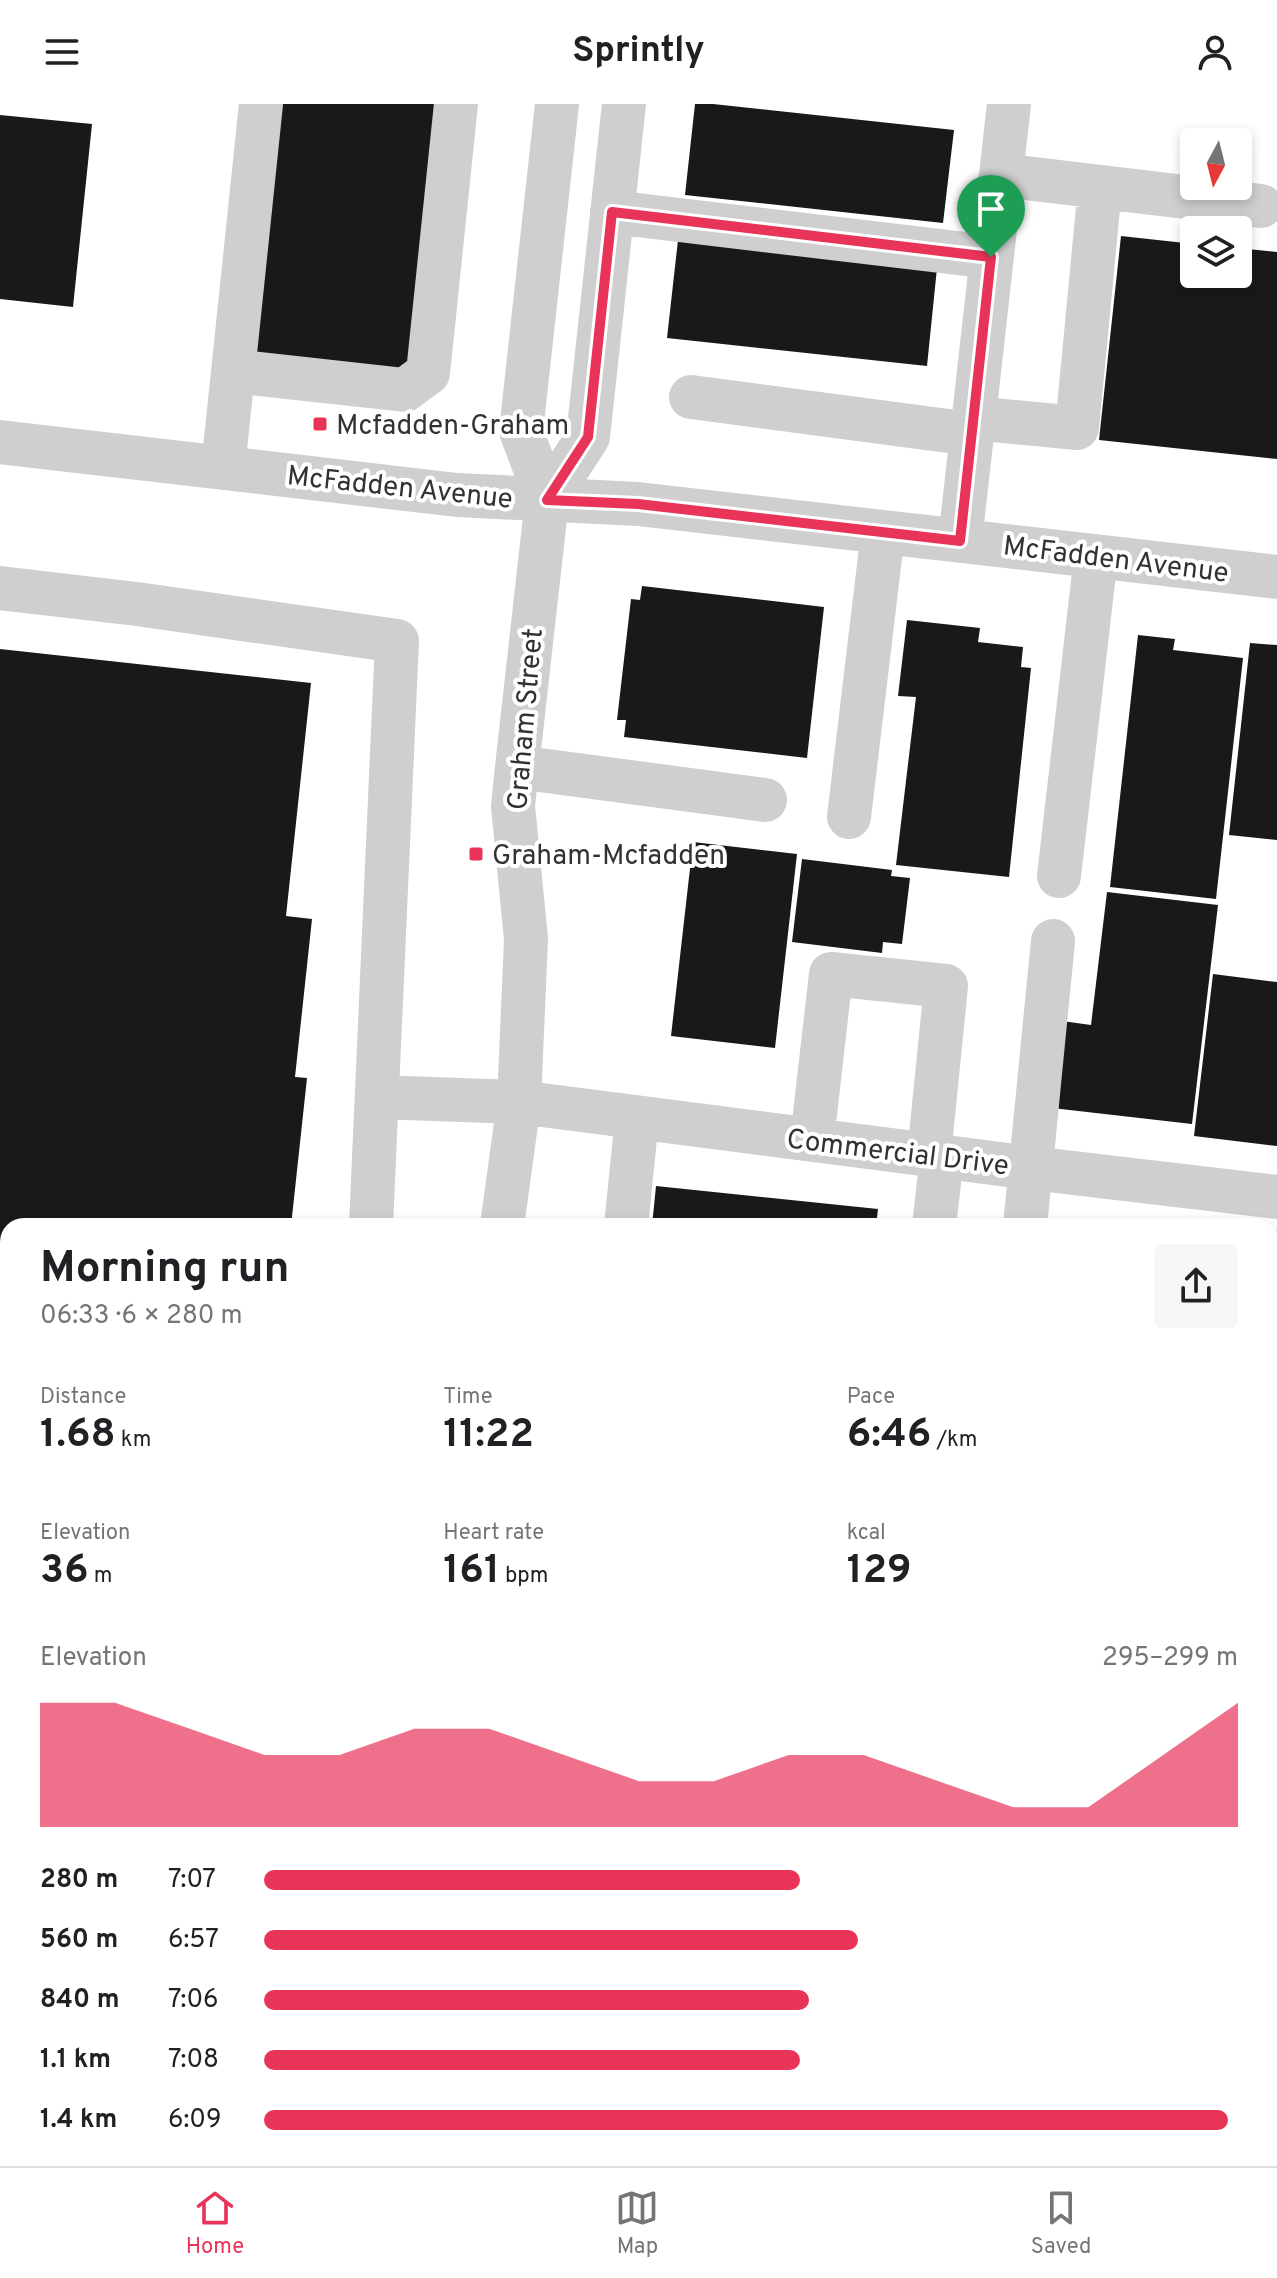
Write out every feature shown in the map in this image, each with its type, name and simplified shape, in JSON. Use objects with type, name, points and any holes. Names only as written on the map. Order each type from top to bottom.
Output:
[{"type":"street","points":[[223,468],[261,104]]},
{"type":"street","points":[[233,371],[405,390],[428,373],[456,104]]},
{"type":"street","name":"Graham Street","points":[[547,500],[521,431],[557,104]]},
{"type":"street","name":"Graham Street","points":[[503,1218],[519,1102],[526,939],[513,806],[517,767],[547,500],[588,437],[624,104]]},
{"type":"street","points":[[960,541],[1009,104]]},
{"type":"street","points":[[1001,175],[1261,206]]},
{"type":"street","points":[[691,397],[972,426],[1077,428],[1100,187]]},
{"type":"street","points":[[612,212],[991,257]]},
{"type":"street","name":"McFadden Avenue","points":[[0,442],[457,495],[638,504],[1277,577]]},
{"type":"street","points":[[849,817],[883,532]]},
{"type":"street","points":[[1059,876],[1096,556]]},
{"type":"street","points":[[0,588],[397,641],[371,1218]]},
{"type":"street","points":[[517,767],[765,800]]},
{"type":"street","points":[[1026,1218],[1053,941]]},
{"type":"street","points":[[812,1140],[831,974],[946,986],[934,1218]]},
{"type":"street","name":"Commercial Drive","points":[[377,1097],[519,1102],[1277,1197]]},
{"type":"street","points":[[627,1218],[637,1118]]},
{"type":"building","points":[[282,104],[436,104],[408,375],[254,358]]},
{"type":"building","points":[[695,104],[954,130],[943,223],[685,195]]},
{"type":"building","points":[[0,115],[92,124],[73,307],[0,299]]},
{"type":"building","points":[[1121,236],[1180,242],[1180,288],[1252,288],[1252,249],[1277,252],[1277,459],[1099,440]]},
{"type":"building","points":[[678,240],[937,268],[927,366],[667,338]]},
{"type":"building","points":[[642,586],[824,607],[807,758],[624,737],[626,720],[617,720],[631,599],[640,600]]},
{"type":"building","points":[[907,620],[980,628],[978,642],[1023,647],[1021,667],[1031,668],[1009,877],[896,865],[916,697],[898,696]]},
{"type":"building","points":[[1138,635],[1175,639],[1173,650],[1243,658],[1216,899],[1110,887]]},
{"type":"building","points":[[1250,643],[1277,645],[1277,840],[1229,835]]},
{"type":"building","points":[[0,649],[311,683],[286,916],[312,919],[295,1077],[307,1078],[292,1218],[0,1218]]},
{"type":"building","points":[[693,842],[797,854],[775,1048],[671,1036]]},
{"type":"building","points":[[802,859],[892,870],[891,876],[910,878],[902,944],[883,942],[882,953],[792,942]]},
{"type":"building","points":[[1107,892],[1218,905],[1192,1124],[1052,1108],[1062,1021],[1091,1025]]},
{"type":"building","points":[[1213,974],[1277,982],[1277,1146],[1194,1136]]},
{"type":"building","points":[[656,1186],[878,1209],[877,1218],[653,1218]]},
{"type":"place","name":"Mcfadden-Graham","points":[[320,424]]},
{"type":"place","name":"Graham-Mcfadden","points":[[476,854]]},
{"type":"route","points":[[612,212],[991,257],[960,541],[638,504],[547,500],[588,437],[612,212]]}]
